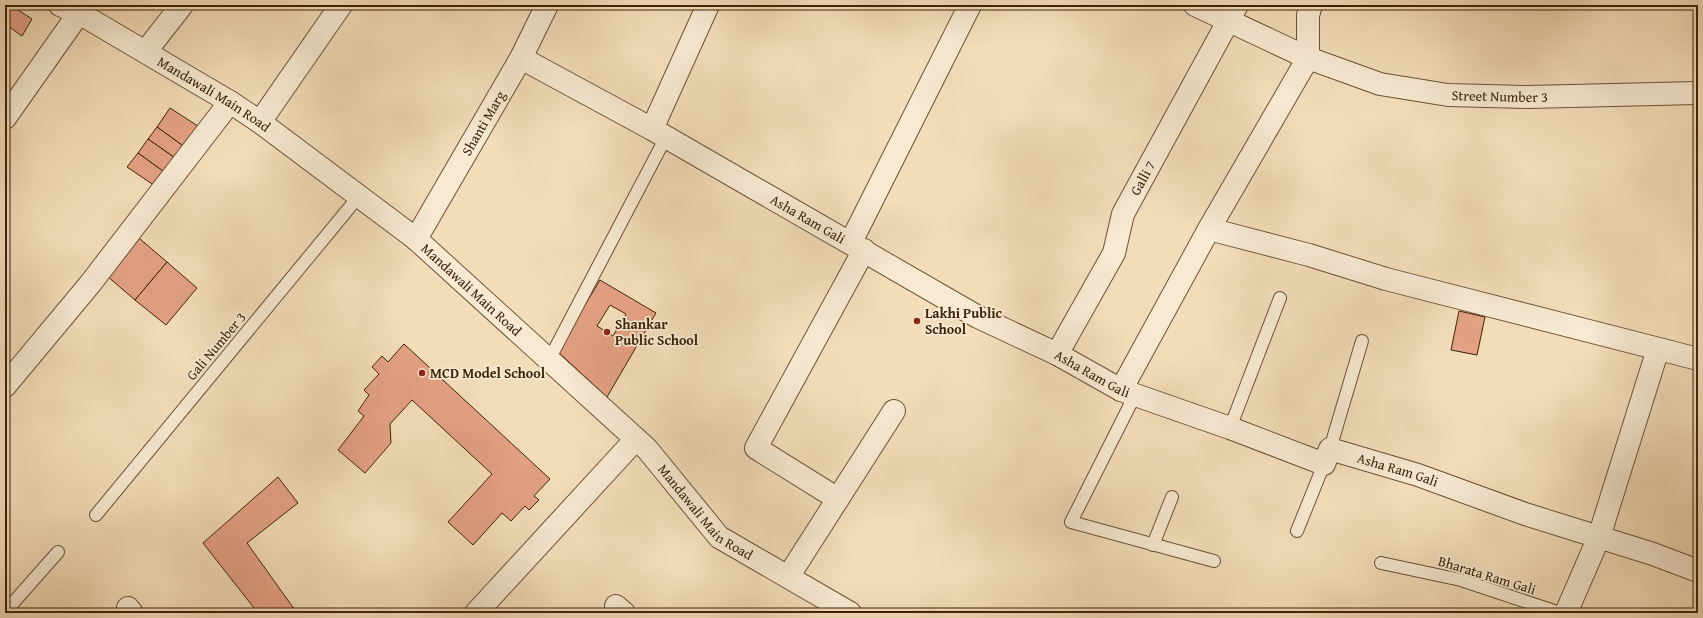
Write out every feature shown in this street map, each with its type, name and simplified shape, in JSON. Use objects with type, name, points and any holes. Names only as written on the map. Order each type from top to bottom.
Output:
[{"type":"street","points":[[146,51],[182,5]]},
{"type":"street","points":[[260,122],[341,5]]},
{"type":"street","name":"Shanti Marg","points":[[416,239],[521,58],[548,5]]},
{"type":"street","points":[[659,133],[708,5]]},
{"type":"street","points":[[838,499],[756,448],[857,246],[970,5]]},
{"type":"street","name":"Street Number 3","points":[[1195,5],[1233,13],[1308,58],[1380,84],[1448,95],[1528,97],[1698,93]]},
{"type":"street","points":[[1128,393],[1210,229],[1308,58],[1308,15],[1311,5]]},
{"type":"street","points":[[5,118],[70,9]]},
{"type":"street","name":"Mandawali Main Road","points":[[70,9],[146,51],[230,102],[260,122],[416,239],[647,449],[719,537],[850,613]]},
{"type":"street","name":"Galli 7","points":[[1057,354],[1114,253],[1123,214],[1233,13]]},
{"type":"street","name":"Asha Ram Gali","points":[[521,58],[659,133],[978,317],[1057,354],[1128,393],[1230,428],[1327,456],[1418,475],[1525,514],[1653,554],[1698,571]]},
{"type":"street","points":[[5,386],[90,284],[230,102]]},
{"type":"street","points":[[1210,229],[1309,255],[1401,283],[1698,359]]},
{"type":"street","points":[[1566,613],[1599,537],[1658,349]]},
{"type":"street","points":[[788,577],[894,411]]},
{"type":"street","points":[[476,613],[636,439]]},
{"type":"lane","points":[[549,360],[659,133]]},
{"type":"lane","name":"Gali Number 3","points":[[96,515],[359,196]]},
{"type":"lane","points":[[1230,428],[1280,298]]},
{"type":"lane","points":[[1297,531],[1327,456],[1362,341]]},
{"type":"lane","points":[[1128,393],[1071,522],[1214,561]]},
{"type":"lane","points":[[1153,544],[1172,497]]},
{"type":"lane","points":[[5,612],[58,552]]},
{"type":"lane","name":"Bharata Ram Gali","points":[[1381,563],[1461,580],[1560,613]]},
{"type":"building","points":[[5,5],[12,6],[5,14]]},
{"type":"building","points":[[12,6],[32,19],[22,36],[5,24],[5,14]]},
{"type":"building","points":[[170,108],[201,128],[186,148],[157,127]]},
{"type":"building","points":[[157,127],[186,148],[178,160],[148,139]]},
{"type":"building","points":[[148,139],[178,160],[167,174],[138,153]]},
{"type":"building","points":[[138,153],[167,174],[158,188],[127,167]]},
{"type":"building","points":[[139,238],[167,262],[135,300],[107,276]]},
{"type":"building","points":[[167,262],[197,288],[166,325],[135,300]]},
{"type":"building","name":"Shankar Public School","points":[[600,280],[656,313],[607,397],[557,351]],"holes":[[[610,305],[626,314],[613,336],[597,326]]]},
{"type":"building","points":[[1459,311],[1485,317],[1477,355],[1451,350]]},
{"type":"building","points":[[404,344],[550,479],[534,496],[539,500],[529,510],[525,506],[511,521],[502,513],[473,545],[448,522],[492,474],[412,400],[390,424],[391,443],[365,473],[338,450],[364,416],[358,411],[369,395],[364,390],[379,374],[372,367],[382,356],[388,362]]},
{"type":"building","points":[[278,477],[298,503],[247,543],[297,613],[258,613],[203,543]]},
{"type":"place","name":"Lakhi Public School","points":[[917,321]]},
{"type":"place","name":"Shankar Public School","points":[[607,332]]},
{"type":"place","name":"MCD Model School","points":[[422,373]]}]
